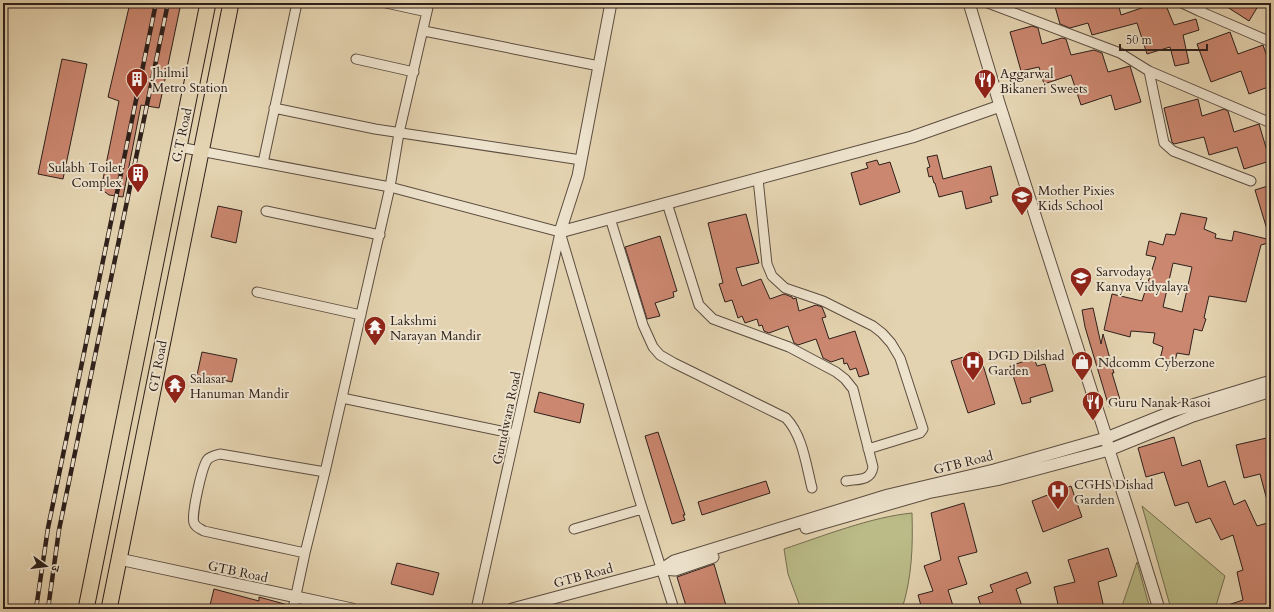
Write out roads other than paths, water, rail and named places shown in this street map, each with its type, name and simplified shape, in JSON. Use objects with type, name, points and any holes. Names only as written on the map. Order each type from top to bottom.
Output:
[{"type":"highway","name":"G.T Road","points":[[173,173],[208,3]]},
{"type":"highway","name":"G.T Road","points":[[206,123],[231,3]]},
{"type":"highway","name":"GT Road","points":[[109,609],[206,123]]},
{"type":"highway","name":"GT Road","points":[[86,609],[173,173]]},
{"type":"street","points":[[263,163],[297,3]]},
{"type":"street","points":[[293,609],[380,235],[400,133],[424,31],[428,7],[386,3]]},
{"type":"street","points":[[611,3],[578,176],[560,232],[642,509],[674,609]]},
{"type":"street","points":[[969,3],[1000,106],[1106,438],[1158,609]]},
{"type":"street","points":[[988,3],[1120,53],[1149,71],[1271,122]]},
{"type":"street","points":[[1182,3],[1271,42]]},
{"type":"street","points":[[1198,11],[1204,3]]},
{"type":"street","points":[[424,31],[599,66]]},
{"type":"street","points":[[356,59],[414,72]]},
{"type":"street","points":[[1149,71],[1164,143],[1173,151],[1251,181]]},
{"type":"street","points":[[179,147],[390,187],[560,232],[912,137],[1000,106]]},
{"type":"street","points":[[274,108],[400,133],[581,160]]},
{"type":"street","points":[[758,179],[767,264],[772,276],[785,288],[823,301],[873,326],[891,343],[900,358],[923,429],[920,433],[868,449]]},
{"type":"street","points":[[667,203],[700,305],[705,312],[713,319],[790,347],[845,379],[853,389],[873,466],[872,472],[868,477],[846,481]]},
{"type":"street","points":[[266,211],[380,235]]},
{"type":"street","points":[[610,218],[644,325],[653,347],[660,355],[674,363],[786,418],[793,426],[798,436],[812,488]]},
{"type":"street","name":"Gurudwara Road","points":[[476,609],[560,232]]},
{"type":"street","points":[[257,292],[361,315]]},
{"type":"street","name":"GTB Road","points":[[512,609],[662,569],[675,570],[889,499],[1106,438],[1173,411],[1271,381]]},
{"type":"street","name":"GTB Road","points":[[889,499],[1000,479],[1109,450],[1192,416],[1271,391]]},
{"type":"street","points":[[342,398],[515,434]]},
{"type":"street","points":[[305,553],[204,531],[197,528],[194,523],[194,515],[204,467],[208,459],[220,454],[325,472]]},
{"type":"street","points":[[574,529],[642,509]]},
{"type":"street","name":"GTB Road","points":[[119,559],[352,609]]},
{"type":"railway","points":[[36,609],[48,528],[156,3]]},
{"type":"railway","points":[[48,609],[59,530],[168,3]]},
{"type":"place","name":"Jhilmil Metro Station","points":[[137,98]]},
{"type":"place","name":"Aggarwal Bikaneri Sweets","points":[[985,100]]},
{"type":"place","name":"Sulabh Toilet Complex","points":[[138,194]]},
{"type":"place","name":"Mother Pixies Kids School","points":[[1022,216]]},
{"type":"place","name":"Sarvodaya Kanya Vidyalaya","points":[[1081,298]]},
{"type":"place","name":"Lakshmi Narayan Mandir","points":[[375,346]]},
{"type":"place","name":"DGD Dilshad Garden","points":[[973,382]]},
{"type":"place","name":"Ndcomm Cyberzone","points":[[1082,382]]},
{"type":"place","name":"Salasar Hanuman Mandir","points":[[175,404]]},
{"type":"place","name":"Guru Nanak Rasoi","points":[[1093,422]]},
{"type":"place","name":"CGHS Dishad Garden","points":[[1058,510]]}]
